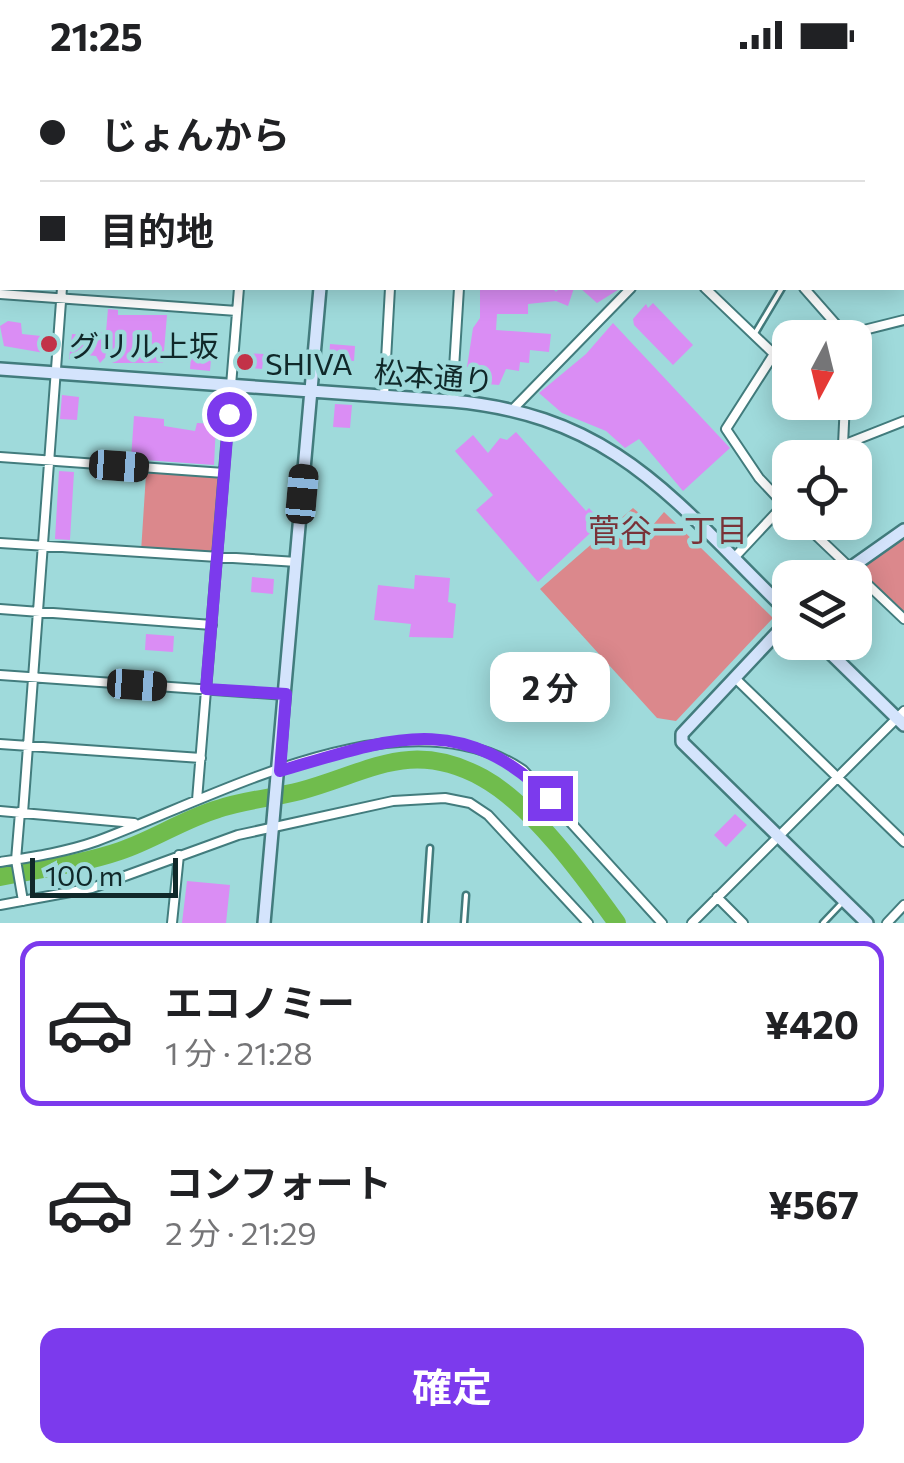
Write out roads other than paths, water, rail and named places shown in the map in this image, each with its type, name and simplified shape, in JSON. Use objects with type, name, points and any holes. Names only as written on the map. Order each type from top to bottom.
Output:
[{"type":"street","points":[[22,898],[16,862],[62,290]]},
{"type":"street","points":[[197,800],[240,290]]},
{"type":"street","points":[[264,923],[320,290]]},
{"type":"street","points":[[384,396],[390,290]]},
{"type":"street","points":[[452,401],[459,290]]},
{"type":"street","points":[[514,408],[628,290]]},
{"type":"street","points":[[710,290],[774,354],[726,429],[759,478],[772,490]]},
{"type":"street","points":[[806,290],[833,320]]},
{"type":"street","points":[[0,294],[238,311]]},
{"type":"street","points":[[872,329],[904,320]]},
{"type":"street","name":"松本通り","points":[[0,370],[514,408],[571,427],[622,456],[772,598]]},
{"type":"street","points":[[857,440],[904,421]]},
{"type":"street","points":[[0,458],[224,473]]},
{"type":"street","points":[[733,559],[772,520]]},
{"type":"street","points":[[859,560],[904,530]]},
{"type":"street","points":[[822,540],[843,560]]},
{"type":"street","points":[[0,543],[297,562]]},
{"type":"street","points":[[872,588],[904,619]]},
{"type":"street","points":[[0,609],[212,625]]},
{"type":"street","points":[[772,636],[682,734],[682,742],[868,923]]},
{"type":"street","points":[[692,923],[836,776],[901,718],[838,660]]},
{"type":"street","points":[[0,676],[286,694]]},
{"type":"street","points":[[735,678],[904,842]]},
{"type":"street","points":[[0,862],[74,848],[197,800],[390,740],[456,742],[502,756],[550,798],[662,923]]},
{"type":"street","points":[[0,744],[201,758]]},
{"type":"street","points":[[0,905],[92,888],[238,835],[393,801],[445,798],[470,803],[488,814],[588,923]]},
{"type":"street","points":[[0,811],[139,824]]},
{"type":"street","points":[[172,923],[180,855]]},
{"type":"street","points":[[716,897],[744,923]]},
{"type":"street","points":[[888,923],[904,906]]},
{"type":"lane","points":[[754,334],[781,290]]},
{"type":"lane","points":[[424,923],[430,848]]},
{"type":"lane","points":[[464,923],[466,895]]},
{"type":"lane","points":[[824,923],[844,900]]},
{"type":"waterway","points":[[0,877],[106,856],[228,806],[300,791],[369,768],[411,760],[433,761],[483,778],[520,806],[556,843],[617,923]]},
{"type":"place","name":"グリル上坂","points":[[49,344]]},
{"type":"place","name":"SHIVA","points":[[245,362]]},
{"type":"district","name":"菅谷一丁目","points":[[668,529]]}]
